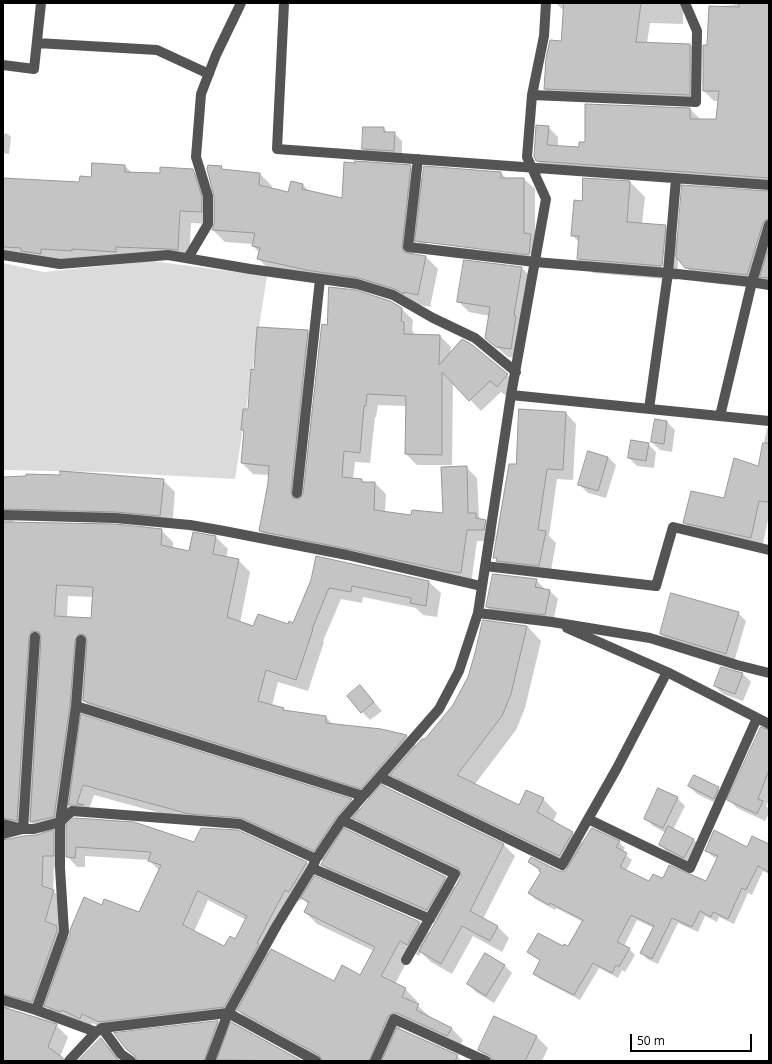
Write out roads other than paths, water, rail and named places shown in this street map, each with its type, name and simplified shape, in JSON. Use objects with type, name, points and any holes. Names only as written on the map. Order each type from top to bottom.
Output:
[{"type":"street","points":[[3,65],[34,69],[41,3]]},
{"type":"street","points":[[188,258],[208,224],[208,196],[196,157],[201,94],[216,55],[241,3]]},
{"type":"street","points":[[284,3],[277,149],[769,185]]},
{"type":"street","points":[[210,1061],[228,1013],[277,925],[314,863],[342,820],[439,709],[459,672],[478,613],[512,395],[546,199],[527,157],[532,95],[544,36],[546,3]]},
{"type":"street","points":[[532,95],[696,102],[698,31],[685,3]]},
{"type":"street","points":[[37,43],[157,50],[209,74]]},
{"type":"street","points":[[418,159],[408,247],[535,262],[668,273],[769,285]]},
{"type":"street","points":[[649,409],[668,273],[676,178]]},
{"type":"street","points":[[720,416],[752,282],[769,225]]},
{"type":"street","points":[[3,255],[60,264],[168,255],[357,284],[393,294],[433,318],[475,338],[516,372]]},
{"type":"street","points":[[297,493],[320,279]]},
{"type":"street","points":[[512,395],[769,421]]},
{"type":"street","points":[[3,515],[115,518],[190,525],[347,555],[481,586]]},
{"type":"street","points":[[485,566],[656,586],[673,527],[769,550]]},
{"type":"street","points":[[478,613],[552,622],[650,638],[737,665],[769,673]]},
{"type":"street","points":[[552,622],[668,672],[769,724]]},
{"type":"street","points":[[23,829],[35,637]]},
{"type":"street","points":[[36,1010],[64,932],[60,868],[60,822],[76,706],[81,640]]},
{"type":"street","points":[[380,777],[562,865],[617,768],[668,672]]},
{"type":"street","points":[[76,706],[363,796]]},
{"type":"street","points":[[588,819],[690,868],[757,718]]},
{"type":"street","points":[[3,824],[23,829],[34,829],[60,822],[72,811],[240,824],[314,863],[430,919]]},
{"type":"street","points":[[342,820],[455,874],[406,960]]},
{"type":"street","points":[[3,834],[23,829]]},
{"type":"street","points":[[3,1000],[99,1030],[228,1013],[316,1061]]},
{"type":"street","points":[[375,1061],[394,1019],[486,1061]]},
{"type":"street","points":[[69,1061],[99,1030]]},
{"type":"street","points":[[99,1030],[121,1054],[131,1061]]}]
